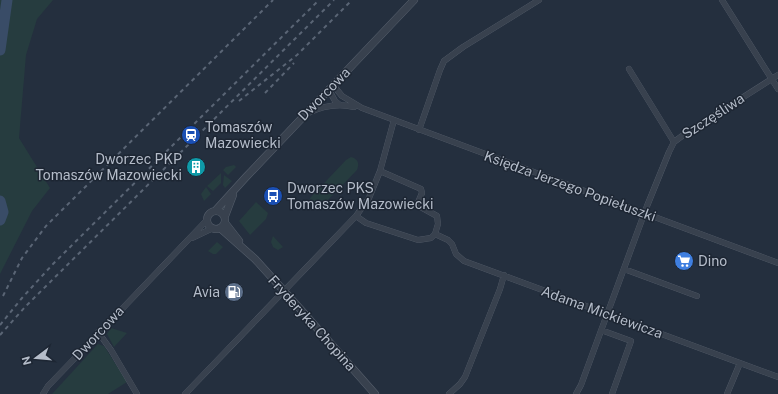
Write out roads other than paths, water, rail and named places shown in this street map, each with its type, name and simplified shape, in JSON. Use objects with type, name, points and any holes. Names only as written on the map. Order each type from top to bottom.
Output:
[{"type":"street","name":"Dworcowa","points":[[43,394],[48,386],[98,332],[207,220],[209,213],[216,210],[414,0]]},
{"type":"street","points":[[419,130],[444,61],[463,47],[539,0]]},
{"type":"street","points":[[722,0],[778,89]]},
{"type":"street","points":[[629,69],[674,142]]},
{"type":"street","name":"Szczęśliwa","points":[[578,394],[624,269],[674,142],[778,75]]},
{"type":"street","points":[[331,88],[335,101],[341,105]]},
{"type":"street","name":"Księdza Jerzego Popiełuszki","points":[[331,88],[362,108],[778,262]]},
{"type":"street","name":"Księdza Jerzego Popiełuszki","points":[[306,114],[332,105],[362,108]]},
{"type":"street","points":[[185,394],[356,216],[369,198],[380,171],[394,120]]},
{"type":"street","points":[[356,216],[366,223],[418,240],[431,238],[435,234],[438,224],[437,216],[417,205],[422,193],[420,189],[380,171]]},
{"type":"street","name":"Dworcowa","points":[[188,240],[220,224],[236,189]]},
{"type":"street","points":[[207,220],[210,226],[220,224],[219,211],[216,210]]},
{"type":"street","name":"Fryderyka Chopina","points":[[220,224],[284,291],[375,394]]},
{"type":"street","name":"Adama Mickiewicza","points":[[435,234],[448,240],[452,244],[456,254],[464,261],[778,377]]},
{"type":"street","points":[[624,269],[697,296]]},
{"type":"street","points":[[449,394],[465,377],[500,289],[504,275]]},
{"type":"street","points":[[601,330],[631,341],[612,394]]},
{"type":"street","points":[[98,332],[111,350],[137,394]]},
{"type":"street","points":[[727,394],[740,363]]},
{"type":"waterway","points":[[0,50],[7,0]]},
{"type":"waterway","points":[[0,201],[3,212],[0,220]]},
{"type":"railway","points":[[3,296],[22,258],[46,226],[273,0]]},
{"type":"railway","points":[[0,325],[53,264],[319,0]]},
{"type":"railway","points":[[0,335],[26,306],[334,0]]},
{"type":"railway","points":[[239,101],[297,55],[352,0]]},
{"type":"railway","points":[[265,93],[294,63]]},
{"type":"place","name":"Tomaszów Mazowiecki","points":[[191,135]]},
{"type":"place","name":"Dworzec PKP Tomaszów Mazowiecki","points":[[196,167]]},
{"type":"place","name":"Dworzec PKS Tomaszów Mazowiecki","points":[[273,196]]},
{"type":"place","name":"Dino","points":[[684,261]]},
{"type":"place","name":"Avia","points":[[234,292]]}]
